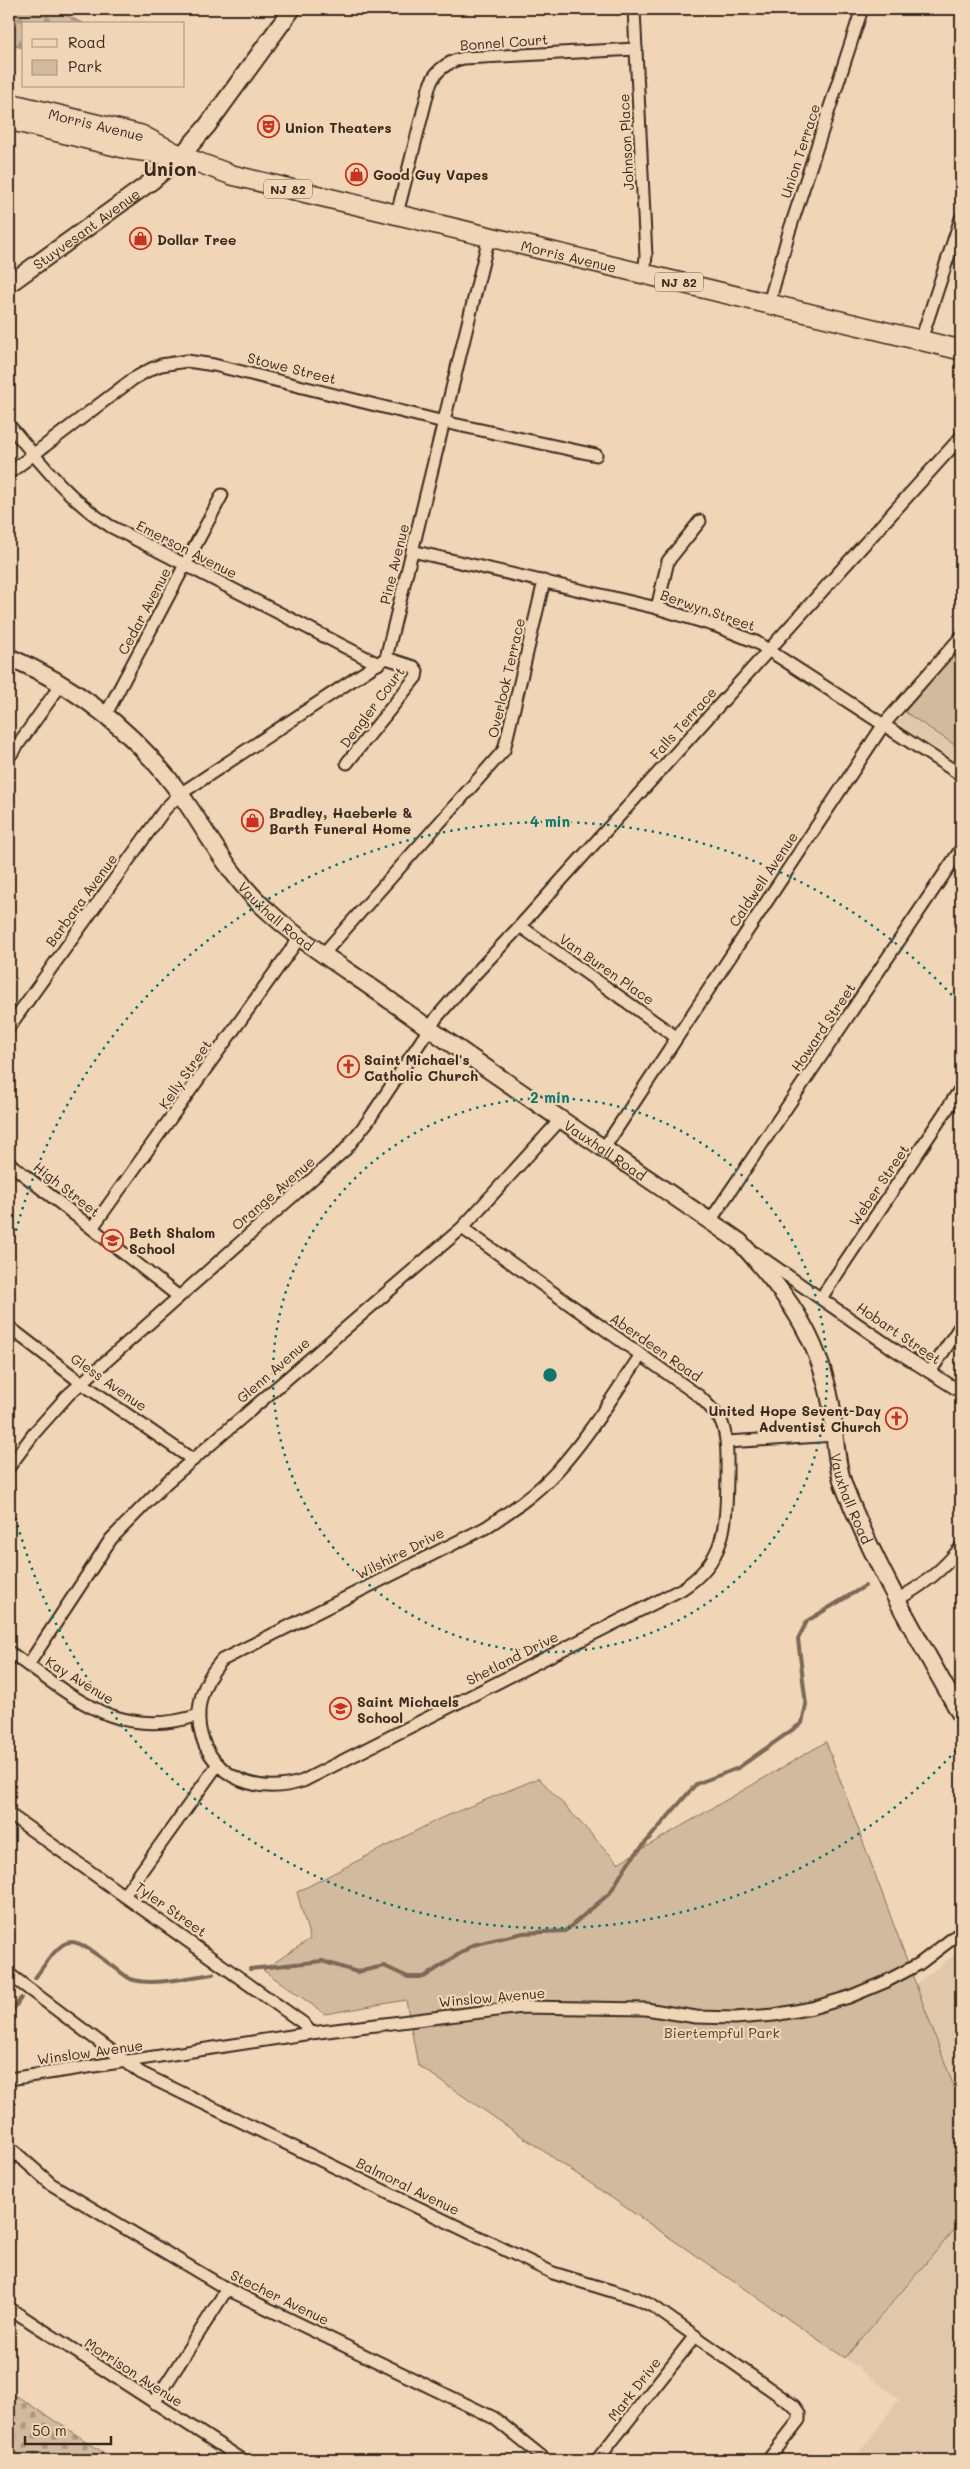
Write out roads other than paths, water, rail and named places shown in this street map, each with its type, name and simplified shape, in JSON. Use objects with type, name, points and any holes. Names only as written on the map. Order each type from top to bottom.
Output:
[{"type":"main road","name":"Morris Avenue","points":[[9,103],[132,132],[151,139],[181,156],[232,175],[961,350]]},
{"type":"main road","name":"Morris Avenue","points":[[9,120],[128,149],[181,156]]},
{"type":"street","name":"Stuyvesant Avenue","points":[[9,284],[152,181],[181,156],[207,126],[292,9]]},
{"type":"street","name":"Johnson Place","points":[[634,9],[646,256],[644,274]]},
{"type":"street","name":"Union Terrace","points":[[769,303],[789,232],[862,9]]},
{"type":"street","name":"Bonnel Court","points":[[397,214],[429,88],[434,75],[443,66],[464,58],[636,49]]},
{"type":"street","points":[[921,340],[961,218]]},
{"type":"street","name":"Pine Avenue","points":[[382,661],[412,551],[489,236]]},
{"type":"street","name":"Stowe Street","points":[[9,473],[32,453],[133,379],[161,365],[187,361],[223,367],[444,422],[596,456]]},
{"type":"street","name":"Emerson Avenue","points":[[9,425],[62,488],[89,512],[110,526],[382,661]]},
{"type":"street","name":"Falls Terrace","points":[[429,1029],[461,989],[961,437]]},
{"type":"street","name":"Cedar Avenue","points":[[106,714],[222,495]]},
{"type":"street","points":[[657,608],[668,561],[700,521]]},
{"type":"street","name":"Berwyn Street","points":[[412,551],[657,608],[716,626],[770,649],[961,775]]},
{"type":"street","name":"Overlook Terrace","points":[[324,953],[504,750],[544,581]]},
{"type":"street","name":"Caldwell Avenue","points":[[604,1148],[676,1036],[884,724],[961,638]]},
{"type":"street","name":"Vauxhall Road","points":[[9,657],[62,683],[106,714],[133,738],[180,794],[236,877],[268,912],[429,1029],[740,1242],[789,1300],[815,1347],[825,1374],[843,1484],[884,1577],[961,1714]]},
{"type":"street","points":[[180,794],[382,661]]},
{"type":"street","name":"Dengler Court","points":[[347,764],[416,677],[417,671],[414,667],[382,661]]},
{"type":"street","points":[[9,757],[62,683]]},
{"type":"street","name":"Barbara Avenue","points":[[9,1027],[165,809],[180,794]]},
{"type":"street","name":"Howard Street","points":[[710,1221],[961,849]]},
{"type":"street","name":"Van Buren Place","points":[[520,926],[676,1036]]},
{"type":"street","name":"Kelly Street","points":[[92,1228],[300,937]]},
{"type":"street","name":"Orange Avenue","points":[[9,1467],[35,1432],[68,1395],[83,1384],[178,1296],[344,1150],[368,1121],[429,1029]]},
{"type":"street","name":"Weber Street","points":[[821,1298],[961,1088]]},
{"type":"street","name":"Glenn Avenue","points":[[28,1665],[111,1540],[167,1482],[462,1228],[562,1119]]},
{"type":"street","name":"High Street","points":[[9,1163],[178,1296]]},
{"type":"street","name":"Aberdeen Road","points":[[462,1228],[699,1396],[721,1421],[727,1442]]},
{"type":"street","name":"Hobart Street","points":[[740,1242],[895,1350],[961,1392]]},
{"type":"street","points":[[930,1372],[961,1325]]},
{"type":"street","name":"Gless Avenue","points":[[9,1327],[83,1384],[193,1460]]},
{"type":"street","name":"Wilshire Drive","points":[[218,1764],[202,1738],[198,1715],[205,1685],[212,1672],[226,1657],[485,1528],[534,1493],[573,1452],[641,1355]]},
{"type":"street","points":[[727,1442],[835,1435]]},
{"type":"street","name":"Shetland Drive","points":[[218,1764],[243,1782],[265,1788],[281,1788],[303,1781],[682,1589],[697,1578],[710,1564],[722,1539],[726,1521],[727,1442]]},
{"type":"street","points":[[896,1600],[939,1572],[961,1547]]},
{"type":"street","name":"Kay Avenue","points":[[9,1652],[88,1706],[121,1720],[160,1723],[198,1715]]},
{"type":"street","points":[[125,1894],[218,1764]]},
{"type":"street","name":"Tyler Street","points":[[9,1814],[125,1894],[303,2023],[311,2033]]},
{"type":"street","name":"Winslow Avenue","points":[[9,2079],[311,2033],[522,2007],[646,2009],[696,2017],[735,2018],[774,2015],[812,2008],[849,1997],[885,1982],[919,1964],[961,1932]]},
{"type":"street","name":"Balmoral Avenue","points":[[9,1974],[141,2073],[553,2273],[638,2299],[785,2398],[799,2413],[799,2420],[796,2425],[768,2460]]},
{"type":"street","name":"Stecher Avenue","points":[[9,2147],[52,2184],[227,2289],[494,2418],[546,2460]]},
{"type":"street","points":[[154,2403],[227,2289]]},
{"type":"street","name":"Morrison Avenue","points":[[9,2308],[243,2460]]},
{"type":"street","name":"Mark Drive","points":[[597,2460],[695,2336]]},
{"type":"waterway","points":[[250,1969],[322,1961],[357,1972],[384,1966],[408,1977],[424,1977],[473,1945],[523,1933],[565,1931],[610,1893],[628,1863],[696,1784],[738,1768],[802,1723],[806,1705],[798,1639],[807,1621],[865,1586]]},
{"type":"waterway","points":[[35,1978],[55,1951],[70,1942],[78,1943],[87,1948],[133,1980],[163,1982],[213,1974]]},
{"type":"waterway","points":[[9,2016],[21,1998]]},
{"type":"place","name":"Union Theaters","points":[[269,127]]},
{"type":"place","name":"Good Guy Vapes","points":[[357,174]]},
{"type":"place","name":"Dollar Tree","points":[[141,239]]},
{"type":"place","name":"Bradley, Haeberle & Barth Funeral Home","points":[[253,820]]},
{"type":"place","name":"Saint Michael's Catholic Church","points":[[348,1067]]},
{"type":"place","name":"Beth Shalom School","points":[[113,1240]]},
{"type":"place","name":"United Hope Sevent-Day Adventist Church","points":[[897,1418]]},
{"type":"place","name":"Saint Michaels School","points":[[341,1709]]},
{"type":"district","name":"Union","points":[[170,168]]},
{"type":"park label","name":"Biertempful Park","points":[[722,2032]]}]
